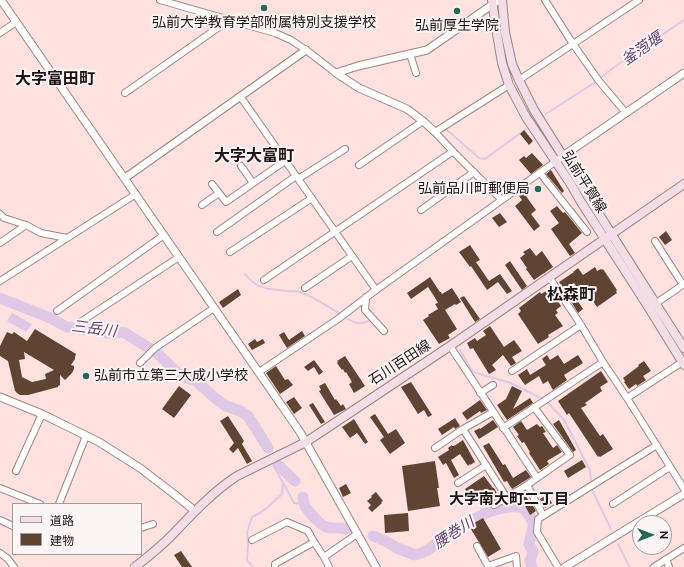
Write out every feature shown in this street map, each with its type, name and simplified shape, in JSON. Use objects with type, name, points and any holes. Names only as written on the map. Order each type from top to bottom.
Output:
[{"type":"main road","name":"弘前平賀線","points":[[496,1],[512,64],[534,110],[563,156],[608,237],[652,305],[684,348]]},
{"type":"main road","name":"弘前平賀線","points":[[496,1],[497,34],[502,62],[509,85],[526,117],[581,202],[608,237]]},
{"type":"main road","name":"石川百田線","points":[[135,567],[174,534],[195,511],[227,482],[242,473],[306,442],[450,346],[684,184]]},
{"type":"main road","name":"弘前平賀線","points":[[652,305],[683,363]]},
{"type":"street","points":[[1,0],[300,432],[376,567]]},
{"type":"street","points":[[160,0],[275,33],[291,40],[359,88],[407,109],[423,121],[452,152],[502,200]]},
{"type":"street","points":[[545,0],[599,81],[626,113]]},
{"type":"street","points":[[519,80],[639,0]]},
{"type":"street","points":[[336,73],[358,66],[427,50],[496,1]]},
{"type":"street","points":[[125,93],[229,20]]},
{"type":"street","points":[[0,33],[16,22]]},
{"type":"street","points":[[125,178],[306,50]]},
{"type":"street","points":[[410,54],[416,73]]},
{"type":"street","points":[[259,372],[338,319],[366,297],[563,156],[684,74]]},
{"type":"street","points":[[434,132],[509,85]]},
{"type":"street","points":[[240,96],[376,290]]},
{"type":"street","points":[[359,165],[423,121]]},
{"type":"street","points":[[217,232],[297,178],[345,149]]},
{"type":"street","points":[[264,280],[452,152]]},
{"type":"street","points":[[212,184],[226,202],[285,160]]},
{"type":"street","points":[[242,166],[253,183]]},
{"type":"street","points":[[422,210],[474,172]]},
{"type":"street","points":[[540,173],[586,232]]},
{"type":"street","points":[[202,205],[219,193]]},
{"type":"street","points":[[0,281],[136,194]]},
{"type":"street","points":[[230,252],[312,198]]},
{"type":"street","points":[[0,214],[4,218],[26,225],[41,234],[67,238]]},
{"type":"street","points":[[0,243],[26,225]]},
{"type":"street","points":[[57,311],[164,235]]},
{"type":"street","points":[[652,305],[684,284],[655,241]]},
{"type":"street","points":[[305,288],[352,256]]},
{"type":"street","points":[[82,321],[179,257]]},
{"type":"street","points":[[549,277],[581,325],[684,489]]},
{"type":"street","points":[[366,297],[365,310],[383,326]]},
{"type":"street","points":[[140,363],[152,350],[214,308]]},
{"type":"street","points":[[512,371],[581,325]]},
{"type":"street","points":[[450,346],[537,478]]},
{"type":"street","points":[[503,428],[603,362]]},
{"type":"street","points":[[627,398],[683,363]]},
{"type":"street","points":[[480,393],[493,385]]},
{"type":"street","points":[[0,397],[42,414],[99,442],[140,468],[195,511]]},
{"type":"street","points":[[494,505],[527,485],[570,455],[534,407]]},
{"type":"street","points":[[435,448],[463,429],[493,412]]},
{"type":"street","points":[[16,471],[42,414]]},
{"type":"street","points":[[463,429],[507,498]]},
{"type":"street","points":[[59,503],[86,436]]},
{"type":"street","points":[[558,567],[537,532],[538,519],[657,445]]},
{"type":"street","points":[[458,483],[486,464]]},
{"type":"street","points":[[613,504],[670,467]]},
{"type":"street","points":[[527,485],[543,515]]},
{"type":"street","points":[[0,488],[38,503]]},
{"type":"street","points":[[565,567],[684,494]]},
{"type":"street","points":[[0,520],[12,526]]},
{"type":"street","points":[[252,540],[287,522],[308,531],[329,567]]},
{"type":"street","points":[[142,528],[153,524]]},
{"type":"street","points":[[324,557],[357,534]]},
{"type":"street","points":[[275,567],[275,564],[314,542]]},
{"type":"street","points":[[477,546],[488,566],[516,556],[517,567]]},
{"type":"street","points":[[654,567],[684,548]]},
{"type":"street","points":[[0,553],[14,567]]},
{"type":"street","points":[[666,559],[668,567]]},
{"type":"shaded area","points":[[12,313],[32,324],[26,332],[7,321]]},
{"type":"building","points":[[524,130],[533,141],[529,145],[520,134]]},
{"type":"building","points":[[532,153],[543,165],[531,174],[519,160],[524,156],[526,158]]},
{"type":"building","points":[[551,170],[564,191],[562,193],[546,174]]},
{"type":"building","points":[[523,192],[536,210],[531,214],[540,226],[534,231],[515,206],[522,200],[519,196]]},
{"type":"building","points":[[557,206],[563,213],[565,212],[582,233],[569,244],[575,253],[570,256],[551,229],[559,223],[550,211]]},
{"type":"building","points":[[500,213],[507,222],[499,227],[492,218]]},
{"type":"building","points":[[666,231],[672,240],[665,245],[659,237]]},
{"type":"building","points":[[470,245],[480,260],[476,262],[489,281],[500,274],[512,291],[507,294],[498,282],[487,290],[471,266],[470,267],[459,252]]},
{"type":"building","points":[[530,248],[536,256],[542,251],[553,267],[534,280],[520,258],[525,254],[523,252]]},
{"type":"building","points":[[510,261],[527,286],[522,290],[505,265]]},
{"type":"building","points":[[595,267],[597,271],[603,269],[617,290],[617,293],[597,307],[587,292],[580,296],[574,283],[564,289],[559,282],[578,268],[583,275]]},
{"type":"building","points":[[430,277],[442,294],[452,288],[461,302],[445,310],[457,329],[448,335],[450,338],[439,344],[423,320],[438,309],[435,304],[438,303],[434,296],[428,287],[411,299],[407,293]]},
{"type":"building","points":[[238,289],[241,295],[223,308],[219,302]]},
{"type":"building","points":[[550,289],[561,306],[556,310],[558,313],[555,315],[563,326],[548,335],[549,337],[538,344],[518,314],[521,311],[519,308],[540,292],[541,294]]},
{"type":"building","points":[[574,295],[583,309],[578,313],[569,298]]},
{"type":"building","points":[[464,296],[480,319],[475,322],[460,298]]},
{"type":"building","points":[[490,326],[504,347],[514,340],[522,351],[512,357],[516,363],[511,366],[503,355],[492,365],[496,370],[489,374],[473,348],[470,349],[467,343],[475,338],[477,341],[486,335],[483,331]]},
{"type":"building","points":[[35,329],[76,354],[71,365],[74,366],[72,373],[65,380],[60,375],[60,385],[58,387],[28,395],[20,395],[15,391],[8,361],[0,356],[0,346],[7,332],[12,334],[14,332],[27,341]],"holes":[[[24,352],[54,370],[45,374],[46,379],[32,382],[22,377],[19,360],[25,359]]]},
{"type":"building","points":[[302,331],[305,336],[287,348],[279,335],[284,332],[289,340]]},
{"type":"building","points":[[255,339],[257,342],[263,339],[265,343],[252,350],[248,344]]},
{"type":"building","points":[[547,355],[550,360],[558,355],[564,364],[578,355],[583,363],[564,375],[567,380],[553,390],[548,381],[543,384],[539,376],[525,385],[518,375],[527,369],[530,375],[546,365],[542,359]]},
{"type":"building","points":[[345,356],[365,386],[354,393],[349,384],[352,382],[346,372],[345,373],[337,363],[337,361]]},
{"type":"building","points":[[314,360],[323,372],[319,375],[314,367],[308,371],[304,367]]},
{"type":"building","points":[[644,361],[651,371],[643,376],[646,380],[629,389],[623,378]]},
{"type":"building","points":[[276,366],[285,380],[288,379],[293,385],[280,394],[266,373]]},
{"type":"building","points":[[601,371],[608,382],[600,387],[602,391],[585,403],[587,405],[581,408],[600,436],[603,434],[613,449],[598,457],[569,413],[567,415],[558,401]]},
{"type":"building","points":[[411,382],[432,415],[428,417],[424,410],[418,414],[401,387]]},
{"type":"building","points":[[325,383],[335,400],[336,399],[341,406],[343,404],[346,409],[334,415],[319,391],[321,390],[319,386]]},
{"type":"building","points":[[179,386],[191,395],[174,418],[162,409]]},
{"type":"building","points":[[512,386],[522,391],[513,409],[530,398],[533,403],[507,420],[497,405],[506,399]]},
{"type":"building","points":[[294,397],[302,408],[294,414],[286,402]]},
{"type":"building","points":[[480,400],[487,410],[481,413],[480,411],[467,420],[462,413]]},
{"type":"building","points":[[313,403],[325,422],[321,424],[309,405]]},
{"type":"building","points":[[375,414],[388,434],[396,429],[405,443],[390,454],[380,440],[384,437],[370,417]]},
{"type":"building","points":[[228,416],[244,441],[242,444],[252,461],[247,464],[238,448],[233,453],[229,449],[234,443],[220,421]]},
{"type":"building","points":[[455,418],[460,426],[455,429],[454,427],[442,435],[438,429]]},
{"type":"building","points":[[354,419],[368,442],[365,444],[357,433],[350,438],[342,427]]},
{"type":"building","points":[[493,420],[498,427],[479,439],[474,431],[480,429]]},
{"type":"building","points":[[559,420],[576,450],[573,452],[553,424]]},
{"type":"building","points":[[521,421],[527,430],[537,424],[540,427],[542,426],[546,432],[543,433],[553,448],[557,445],[562,452],[547,461],[549,464],[540,470],[524,442],[522,443],[517,436],[519,435],[513,427]]},
{"type":"building","points":[[463,440],[475,462],[468,466],[460,454],[451,460],[459,475],[454,478],[446,463],[443,465],[438,457],[449,450],[448,448],[452,445],[454,446]]},
{"type":"building","points":[[489,443],[503,465],[505,464],[513,478],[526,470],[531,477],[512,489],[507,481],[504,482],[483,446]]},
{"type":"building","points":[[582,460],[586,467],[568,478],[564,471]]},
{"type":"building","points":[[435,461],[440,506],[408,511],[402,466]]},
{"type":"building","points":[[484,476],[499,497],[492,501],[491,498],[482,503],[479,499],[476,501],[472,493],[469,495],[465,489]]},
{"type":"building","points":[[346,484],[351,493],[343,497],[339,488]]},
{"type":"building","points":[[376,492],[383,501],[372,512],[368,508],[371,505],[367,501]]},
{"type":"building","points":[[523,492],[536,511],[530,515],[523,502],[519,504],[515,497]]},
{"type":"building","points":[[547,495],[552,503],[545,508],[540,499]]},
{"type":"building","points":[[408,513],[409,531],[385,533],[384,515]]},
{"type":"building","points":[[483,518],[501,549],[488,557],[469,526]]},
{"type":"building","points":[[181,551],[192,567],[182,567],[174,555]]},
{"type":"waterway","name":"釜萢堰","points":[[600,78],[684,20]]},
{"type":"waterway","name":"釜萢堰","points":[[546,114],[597,81]]},
{"type":"waterway","name":"釜萢堰","points":[[446,129],[479,158],[485,159],[526,129]]},
{"type":"waterway","points":[[245,274],[259,286],[269,289],[300,292],[339,313]]},
{"type":"waterway","name":"三岳川","points":[[0,298],[48,317],[67,327],[99,330],[107,333],[125,333],[157,353],[181,376],[196,381],[226,406],[240,411],[248,416],[268,448]]},
{"type":"waterway","points":[[348,319],[359,323],[364,323],[370,320]]},
{"type":"waterway","points":[[460,350],[473,372],[511,383],[541,398]]},
{"type":"waterway","points":[[548,403],[564,420],[590,470],[591,481]]},
{"type":"waterway","name":"腰巻川","points":[[278,465],[295,481]]},
{"type":"waterway","points":[[253,567],[247,560],[247,532],[252,517],[268,507],[282,494],[283,483],[276,470]]},
{"type":"waterway","points":[[284,484],[294,503],[304,504]]},
{"type":"waterway","points":[[592,490],[611,529]]},
{"type":"waterway","name":"腰巻川","points":[[303,497],[305,506],[321,524],[329,528],[346,529]]},
{"type":"waterway","name":"腰巻川","points":[[373,536],[415,555],[426,551],[470,521],[491,511],[502,508],[524,508],[533,522],[529,544],[533,552],[530,561],[532,567]]},
{"type":"waterway","points":[[618,544],[630,567]]},
{"type":"place","name":"弘前大学教育学部附属特別支援学校","points":[[264,8]]},
{"type":"place","name":"弘前厚生学院","points":[[457,11]]},
{"type":"place","name":"弘前品川町郵便局","points":[[538,189]]},
{"type":"place","name":"弘前市立第三大成小学校","points":[[86,376]]},
{"type":"district","name":"大字富田町","points":[[55,79]]},
{"type":"district","name":"大字大富町","points":[[254,156]]},
{"type":"district","name":"松森町","points":[[571,295]]},
{"type":"district","name":"大字南大町二丁目","points":[[509,499]]}]
